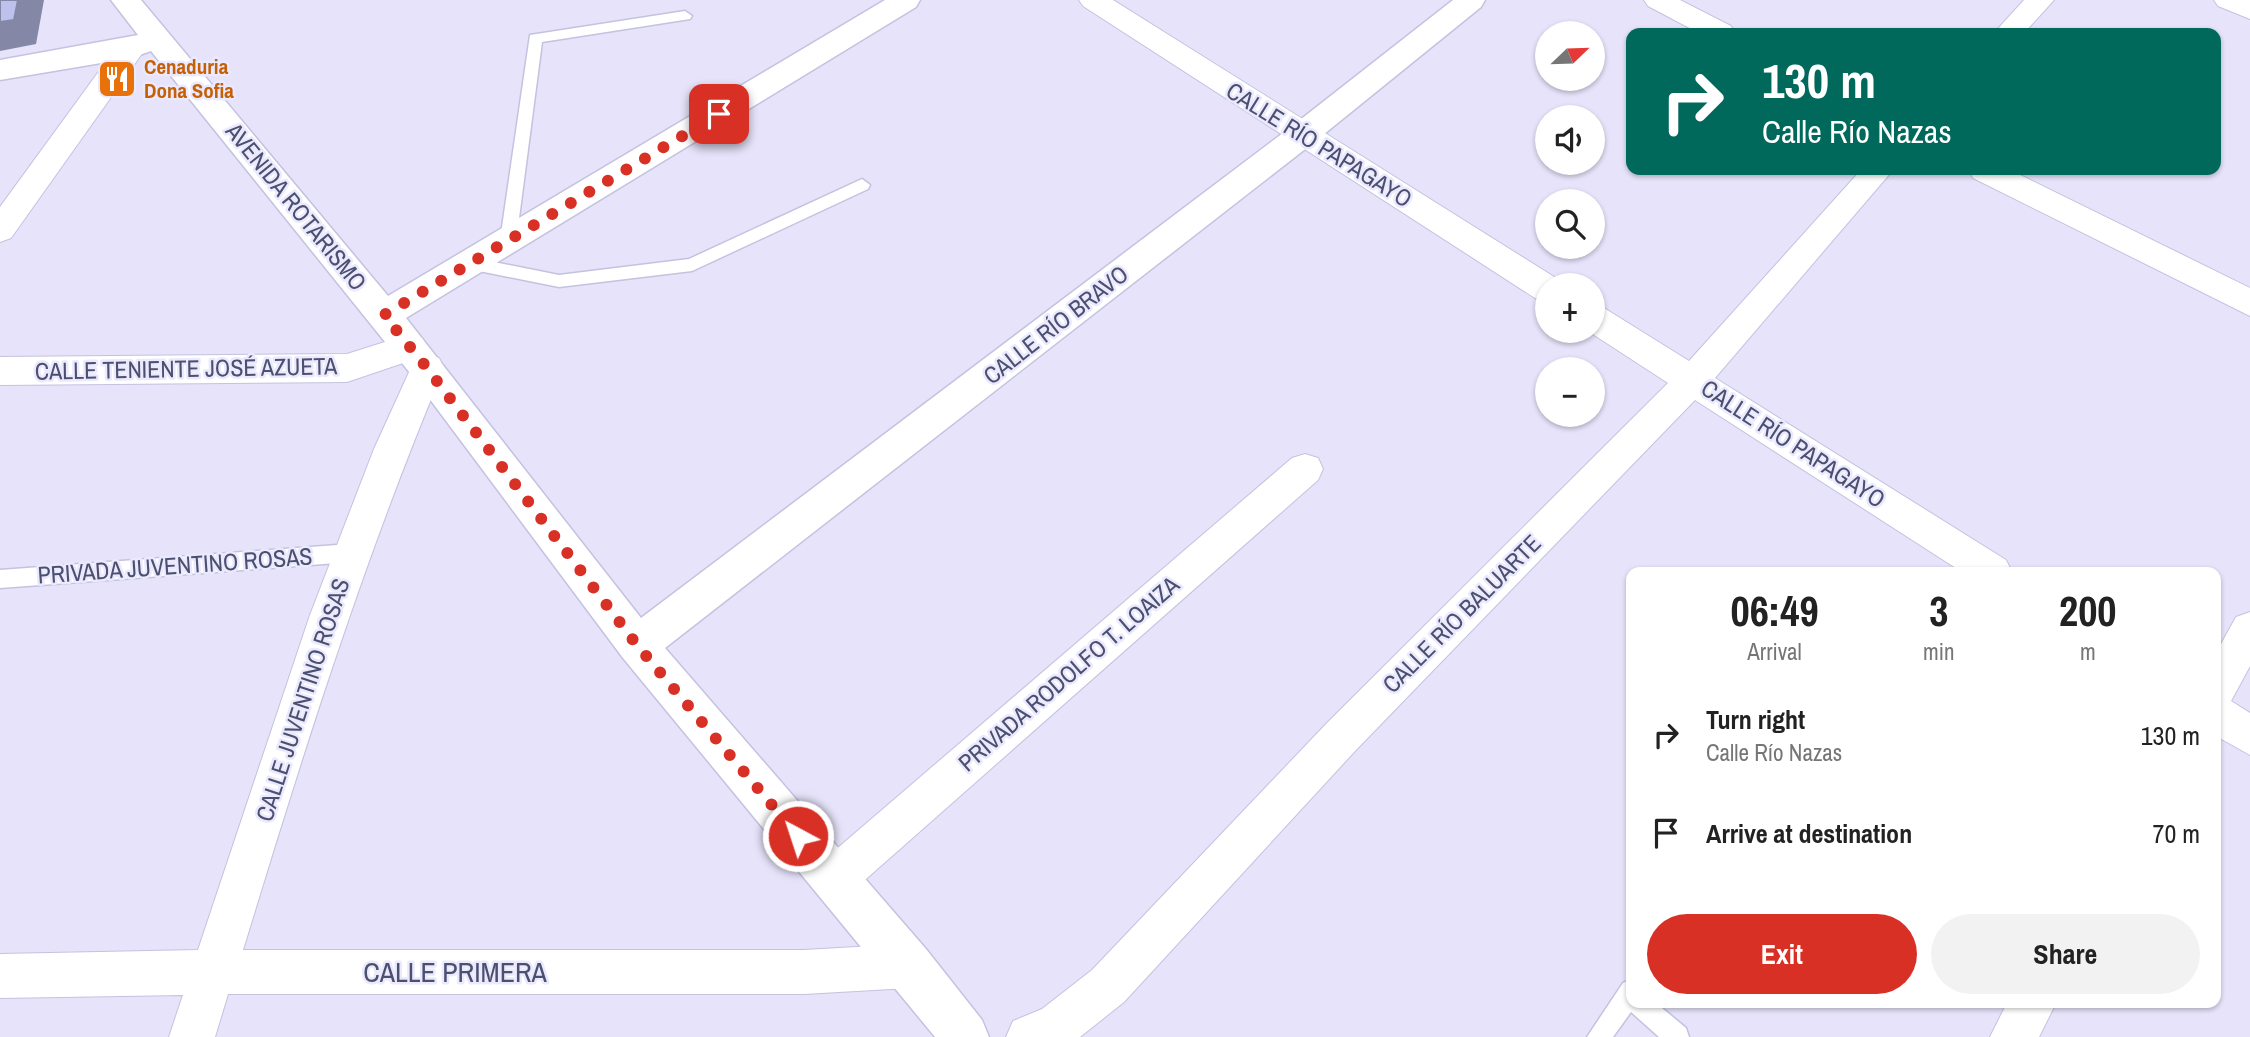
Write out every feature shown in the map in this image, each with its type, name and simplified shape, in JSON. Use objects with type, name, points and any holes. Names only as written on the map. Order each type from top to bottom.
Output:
[{"type":"street","name":"AVENIDA ROTARISMO","points":[[125,0],[144,43],[419,357],[637,645],[909,966],[965,1037]]},
{"type":"street","points":[[384,315],[906,0]]},
{"type":"street","name":"CALLE RÍO PAPAGAYO","points":[[1093,0],[1535,281]]},
{"type":"street","name":"CALLE RÍO BRAVO","points":[[637,645],[1302,135],[1471,0]]},
{"type":"street","points":[[1658,0],[1711,28]]},
{"type":"street","points":[[2013,28],[2040,0]]},
{"type":"street","points":[[2228,0],[2250,10]]},
{"type":"street","points":[[0,70],[144,43]]},
{"type":"street","points":[[0,230],[144,43]]},
{"type":"street","name":"CALLE RÍO BALUARTE","points":[[1029,1037],[1058,1025],[1108,986],[1341,737],[1693,380],[1874,175]]},
{"type":"street","points":[[1994,175],[2250,303]]},
{"type":"street","name":"CALLE RÍO PAPAGAYO","points":[[1605,325],[1985,567]]},
{"type":"street","name":"CALLE TENIENTE JOSÉ AZUETA","points":[[0,371],[347,368],[419,357]]},
{"type":"street","name":"CALLE JUVENTINO ROSAS","points":[[192,1037],[350,553],[393,443],[419,357]]},
{"type":"street","name":"PRIVADA RODOLFO T. LOAIZA","points":[[834,879],[1305,468]]},
{"type":"street","points":[[2221,681],[2250,629]]},
{"type":"street","points":[[2221,717],[2250,736]]},
{"type":"street","name":"CALLE PRIMERA","points":[[0,976],[214,972],[804,972],[909,966]]},
{"type":"street","points":[[2013,1037],[2030,1008]]},
{"type":"lane","points":[[508,241],[535,38],[685,16]]},
{"type":"lane","points":[[469,263],[559,281],[692,265],[862,185]]},
{"type":"lane","name":"PRIVADA JUVENTINO ROSAS","points":[[0,579],[350,553]]},
{"type":"lane","points":[[1599,1037],[1626,1003]]},
{"type":"lane","points":[[1645,1008],[1677,1037]]},
{"type":"building","points":[[0,0],[18,0],[14,20],[0,22]]},
{"type":"place","name":"Cenaduria Dona Sofia","points":[[117,79]]},
{"type":"route","points":[[719,114],[384,315],[637,645],[798,836]]}]
